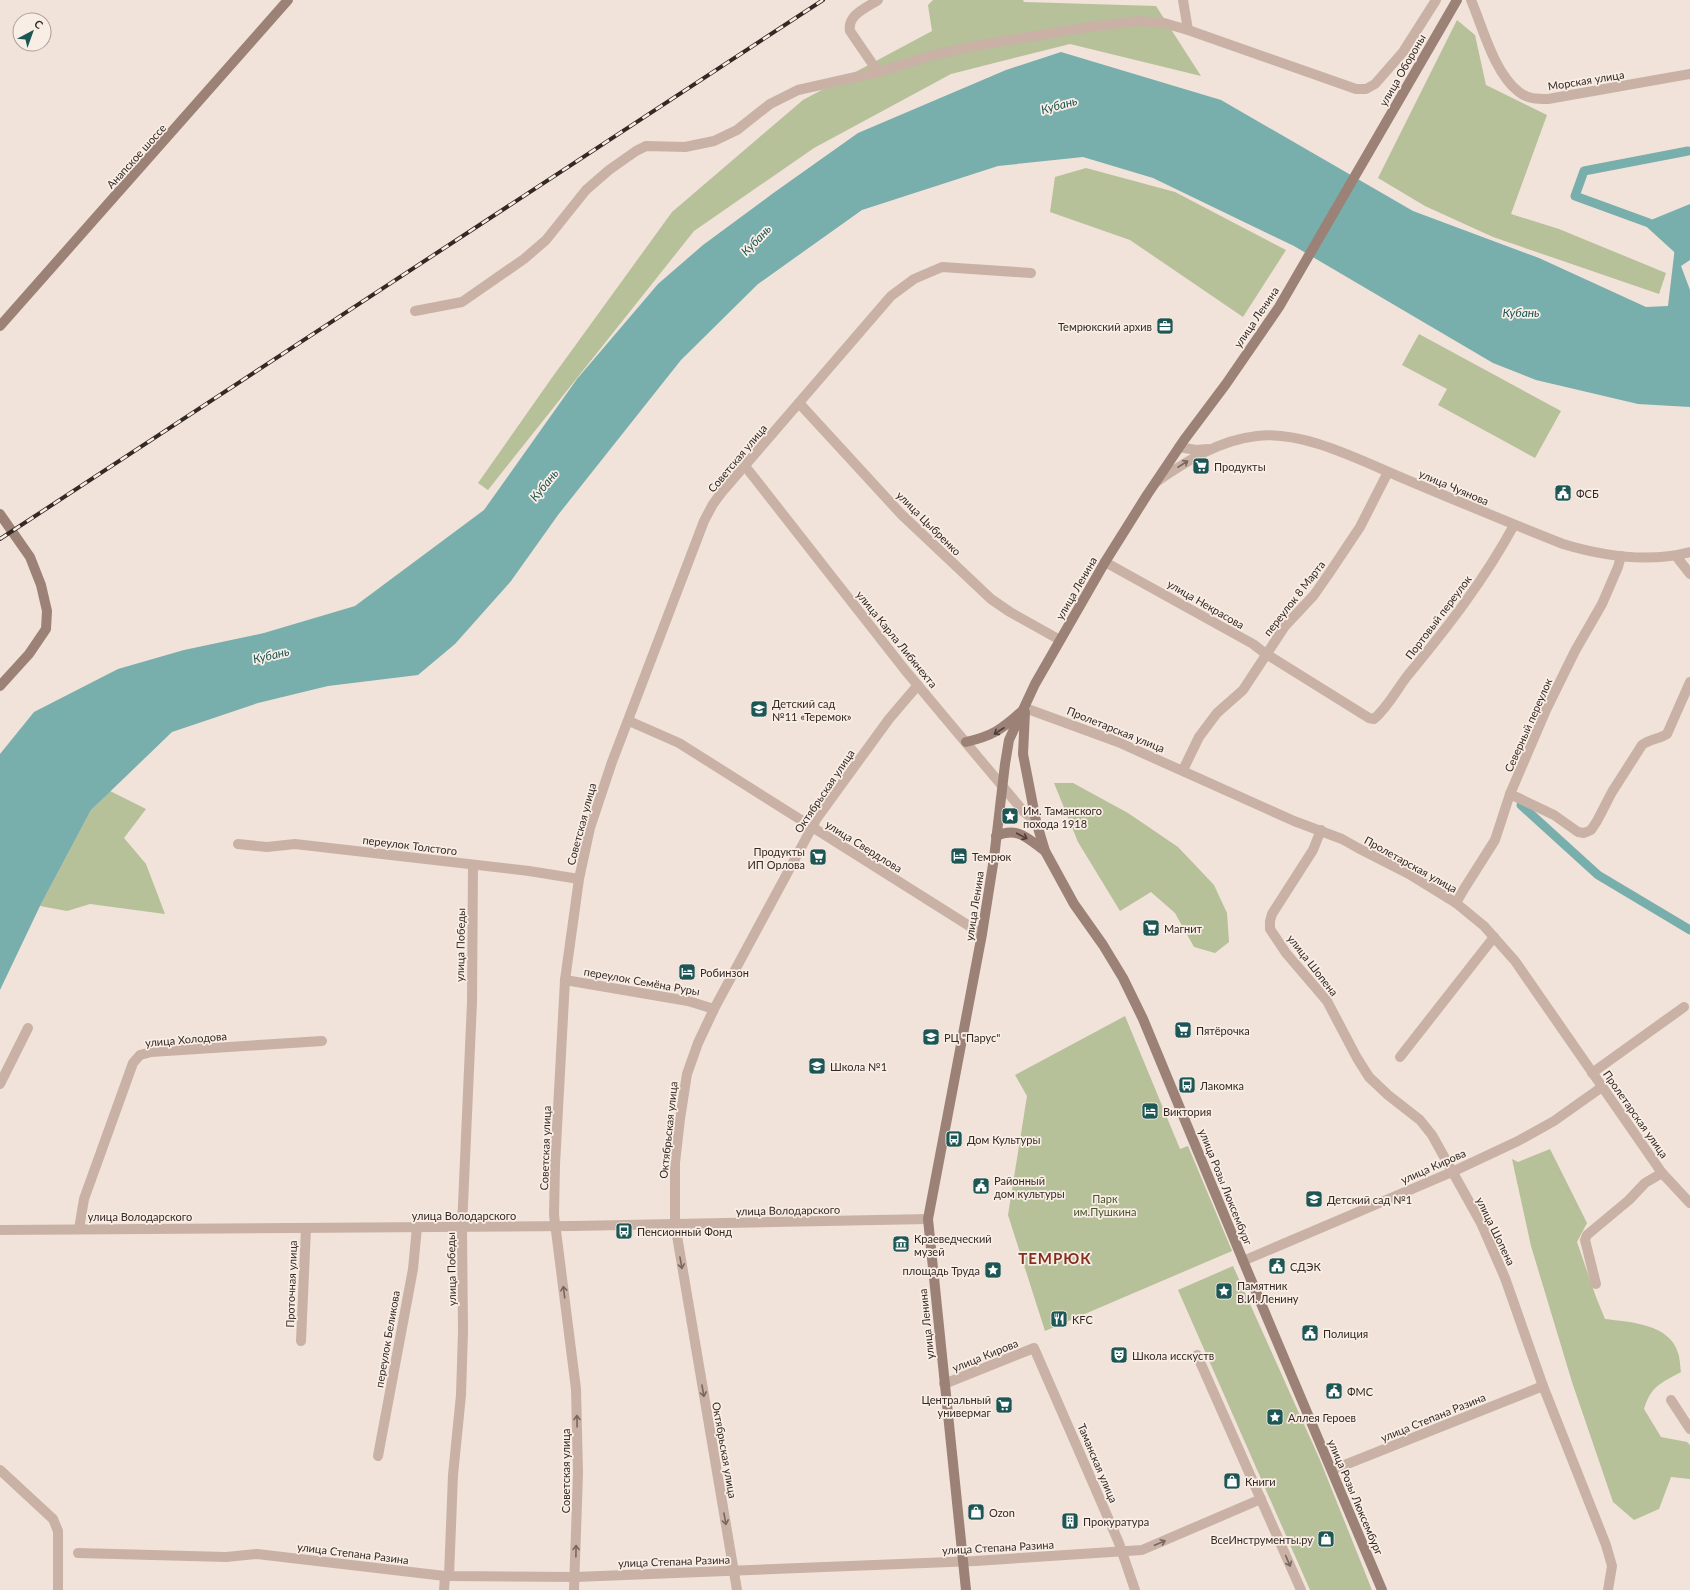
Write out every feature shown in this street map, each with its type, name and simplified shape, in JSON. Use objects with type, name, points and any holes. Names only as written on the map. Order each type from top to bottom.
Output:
[{"type":"main road","name":"Анапское шоссе","points":[[0,326],[288,0]]},
{"type":"main road","name":"улица Обороны","points":[[1295,280],[1457,0]]},
{"type":"main road","name":"улица Ленина","points":[[966,1590],[928,1219],[982,934],[1009,740],[1035,684],[1105,562],[1179,447],[1226,384],[1279,307],[1295,280]]},
{"type":"main road","points":[[0,514],[30,557],[41,585],[47,611],[46,629],[29,654],[0,686]]},
{"type":"main road","points":[[966,742],[994,734],[1006,726],[1025,708]]},
{"type":"main road","name":"улица Розы Люксембург","points":[[1025,708],[1023,754],[1036,821],[1045,852],[1074,904],[1111,958],[1143,1018],[1243,1261],[1382,1590]]},
{"type":"main road","points":[[996,836],[1006,832],[1015,832],[1025,836],[1045,852]]},
{"type":"street","points":[[878,0],[852,17],[849,23],[850,31],[878,72]]},
{"type":"street","points":[[1183,0],[1188,30]]},
{"type":"street","points":[[415,311],[462,302],[524,259],[546,240],[586,190],[609,170],[636,150],[646,146],[685,147],[714,141],[737,130],[770,104],[798,90],[878,72],[930,56],[974,46],[1138,20],[1164,23],[1188,30],[1356,89],[1366,89],[1375,84],[1403,52],[1436,0]]},
{"type":"street","name":"Морская улица","points":[[1471,0],[1495,59],[1508,81],[1519,93],[1531,98],[1548,99],[1690,74]]},
{"type":"street","name":"Советская улица","points":[[574,1590],[578,1473],[576,1389],[555,1226],[555,1165],[565,980],[579,879],[590,828],[612,762],[704,521],[713,504],[722,492],[891,296],[914,279],[942,268],[1031,274]]},
{"type":"street","name":"улица Цыбренко","points":[[799,403],[901,514],[991,599],[1010,612],[1060,640]]},
{"type":"street","name":"улица Чуянова","points":[[1156,482],[1190,460],[1235,440],[1258,436],[1279,436],[1305,439],[1514,525],[1584,551],[1621,556],[1676,556],[1690,552]]},
{"type":"street","name":"улица Чуянова","points":[[1179,447],[1196,450],[1212,449]]},
{"type":"street","name":"улица Карла Либкнехта","points":[[745,466],[918,685],[1024,812],[1036,821]]},
{"type":"street","name":"переулок 8 Марта","points":[[1182,770],[1199,737],[1216,713],[1243,690],[1285,626],[1314,595],[1330,572],[1360,527],[1388,472]]},
{"type":"street","name":"Портовый переулок","points":[[1374,719],[1434,644],[1476,587],[1500,552],[1514,525]]},
{"type":"street","name":"Северный переулок","points":[[1456,903],[1495,840],[1510,794],[1546,710],[1575,651],[1602,604],[1618,567],[1621,556]]},
{"type":"street","points":[[1676,556],[1690,574]]},
{"type":"street","name":"улица Некрасова","points":[[1105,562],[1253,644],[1266,654],[1369,718],[1374,719]]},
{"type":"street","points":[[1510,794],[1554,815],[1578,832],[1584,833],[1591,830],[1612,792],[1642,745],[1648,740],[1662,737],[1667,734],[1671,728],[1690,682]]},
{"type":"street","name":"Октябрьская улица","points":[[737,1590],[675,1224],[675,1163],[687,1074],[698,1043],[714,1009],[812,827],[889,719],[918,685]]},
{"type":"street","name":"Пролетарская улица","points":[[1025,708],[1118,742],[1294,821],[1342,839],[1409,874],[1456,903],[1494,937],[1519,967],[1662,1173],[1690,1203]]},
{"type":"street","name":"улица Свердлова","points":[[628,721],[679,743],[982,934]]},
{"type":"street","name":"улица Шопена","points":[[1321,830],[1312,850],[1272,914],[1270,929],[1286,953],[1327,1001],[1357,1058],[1369,1077],[1420,1120],[1432,1135],[1481,1223],[1505,1278],[1543,1386],[1606,1545],[1612,1566],[1608,1590]]},
{"type":"street","name":"переулок Толстого","points":[[238,844],[267,847],[295,844],[529,871],[579,879]]},
{"type":"street","name":"улица Победы","points":[[444,1590],[447,1576],[453,1475],[461,1396],[463,1331],[462,1227],[471,1010],[473,865]]},
{"type":"street","points":[[1400,1057],[1494,937]]},
{"type":"street","name":"переулок Семёна Руры","points":[[565,980],[688,1001],[714,1009]]},
{"type":"street","points":[[1592,1073],[1684,1007]]},
{"type":"street","points":[[0,1084],[28,1028]]},
{"type":"street","name":"улица Холодова","points":[[79,1229],[84,1199],[132,1062],[151,1052],[322,1041]]},
{"type":"street","name":"улица Кирова","points":[[1243,1261],[1452,1172],[1518,1141],[1554,1121],[1602,1087]]},
{"type":"street","points":[[1596,1284],[1586,1240],[1591,1231],[1629,1200],[1645,1183],[1662,1173]]},
{"type":"street","name":"улица Володарского","points":[[1,1227],[79,1229],[462,1227],[928,1219]]},
{"type":"street","name":"переулок Беликова","points":[[378,1456],[412,1268],[417,1227]]},
{"type":"street","name":"Проточная улица","points":[[301,1341],[306,1228]]},
{"type":"street","name":"улица Кирова","points":[[944,1384],[1034,1348]]},
{"type":"street","name":"Таманская улица","points":[[1034,1348],[1122,1552],[1135,1590]]},
{"type":"street","points":[[1197,1356],[1300,1590]]},
{"type":"street","name":"улица Степана Разина","points":[[1332,1470],[1543,1386]]},
{"type":"street","points":[[1671,1400],[1690,1428]]},
{"type":"street","points":[[0,1470],[52,1519],[58,1531],[58,1590]]},
{"type":"street","name":"улица Степана Разина","points":[[78,1553],[226,1557],[257,1554],[447,1576],[575,1577],[963,1561],[1142,1550],[1261,1499]]},
{"type":"green space","points":[[933,0],[1023,0],[1024,2],[1156,6],[1201,76],[1070,44],[951,74],[814,148],[694,231],[488,490],[478,483],[672,212],[803,100],[932,31],[928,5]]},
{"type":"green space","points":[[1457,20],[1475,35],[1486,85],[1547,115],[1511,214],[1559,229],[1666,273],[1659,294],[1493,237],[1425,206],[1378,178]]},
{"type":"green space","points":[[1086,168],[1175,192],[1286,250],[1243,317],[1130,240],[1050,212],[1055,177]]},
{"type":"green space","points":[[1419,334],[1561,411],[1535,458],[1438,405],[1447,389],[1402,365]]},
{"type":"green space","points":[[1054,783],[1073,783],[1128,813],[1178,847],[1214,885],[1227,913],[1229,942],[1215,953],[1194,947],[1175,913],[1151,892],[1120,911],[1078,842]]},
{"type":"green space","points":[[110,791],[146,809],[124,838],[146,864],[165,914],[90,904],[67,911],[40,906],[91,810]]},
{"type":"green space","name":"Парк им.Пушкина","points":[[1125,1016],[1180,1149],[1188,1146],[1232,1251],[1045,1331],[1008,1215],[1027,1096],[1015,1075]]},
{"type":"green space","points":[[1550,1149],[1587,1223],[1577,1242],[1605,1319],[1637,1323],[1658,1330],[1674,1343],[1679,1357],[1681,1372],[1662,1382],[1654,1390],[1650,1395],[1644,1409],[1661,1437],[1687,1442],[1690,1445],[1690,1479],[1671,1477],[1659,1509],[1634,1520],[1613,1502],[1572,1382],[1531,1246],[1512,1159],[1518,1162]]},
{"type":"green space","points":[[1233,1266],[1320,1460],[1372,1590],[1310,1590],[1178,1290]]},
{"type":"water","name":"Кубань","points":[[1061,52],[1221,100],[1413,211],[1539,258],[1646,307],[1668,306],[1675,247],[1646,222],[1690,204],[1690,260],[1681,266],[1690,290],[1690,407],[1638,404],[1536,380],[1493,363],[1294,246],[1153,178],[1083,157],[998,166],[862,210],[758,284],[681,360],[558,515],[511,581],[455,644],[418,675],[328,686],[258,703],[172,732],[91,810],[40,906],[0,990],[0,754],[34,712],[118,669],[184,650],[264,633],[355,606],[484,510],[577,379],[658,284],[703,245],[858,133],[1006,70]]},
{"type":"waterway","points":[[1682,256],[1682,253],[1649,223],[1575,196],[1584,171],[1688,151]]},
{"type":"waterway","points":[[1521,805],[1598,875],[1690,930]]},
{"type":"railway","points":[[0,539],[823,0]]},
{"type":"place","name":"Темрюкский архив","points":[[1165,326]]},
{"type":"place","name":"Продукты","points":[[1201,466]]},
{"type":"place","name":"ФСБ","points":[[1563,493]]},
{"type":"place","name":"Детский сад №11 «Теремок»","points":[[759,709]]},
{"type":"place","name":"Им. Таманского похода 1918","points":[[1010,816]]},
{"type":"place","name":"Темрюк","points":[[959,856]]},
{"type":"place","name":"Продукты ИП Орлова","points":[[818,857]]},
{"type":"place","name":"Магнит","points":[[1151,928]]},
{"type":"place","name":"Робинзон","points":[[687,972]]},
{"type":"place","name":"Пятёрочка","points":[[1183,1030]]},
{"type":"place","name":"РЦ \"Парус\"","points":[[931,1037]]},
{"type":"place","name":"Школа №1","points":[[817,1066]]},
{"type":"place","name":"Лакомка","points":[[1187,1085]]},
{"type":"place","name":"Виктория","points":[[1150,1111]]},
{"type":"place","name":"Дом Культуры","points":[[954,1139]]},
{"type":"place","name":"Районный дом культуры","points":[[981,1186]]},
{"type":"place","name":"Детский сад №1","points":[[1314,1199]]},
{"type":"place","name":"Пенсионный Фонд","points":[[624,1231]]},
{"type":"place","name":"Краеведческий музей","points":[[901,1244]]},
{"type":"place","name":"СДЭК","points":[[1277,1266]]},
{"type":"place","name":"площадь Труда","points":[[993,1270]]},
{"type":"place","name":"Памятник В.И. Ленину","points":[[1224,1291]]},
{"type":"place","name":"KFC","points":[[1059,1319]]},
{"type":"place","name":"Полиция","points":[[1310,1333]]},
{"type":"place","name":"Школа исскуств","points":[[1119,1355]]},
{"type":"place","name":"ФМС","points":[[1334,1391]]},
{"type":"place","name":"Центральный универмаг","points":[[1004,1405]]},
{"type":"place","name":"Аллея Героев","points":[[1275,1417]]},
{"type":"place","name":"Книги","points":[[1232,1481]]},
{"type":"place","name":"Ozon","points":[[976,1512]]},
{"type":"place","name":"Прокуратура","points":[[1070,1521]]},
{"type":"place","name":"ВсеИнструменты.ру","points":[[1326,1539]]},
{"type":"district","name":"ТЕМРЮК","points":[[1055,1258]]}]
